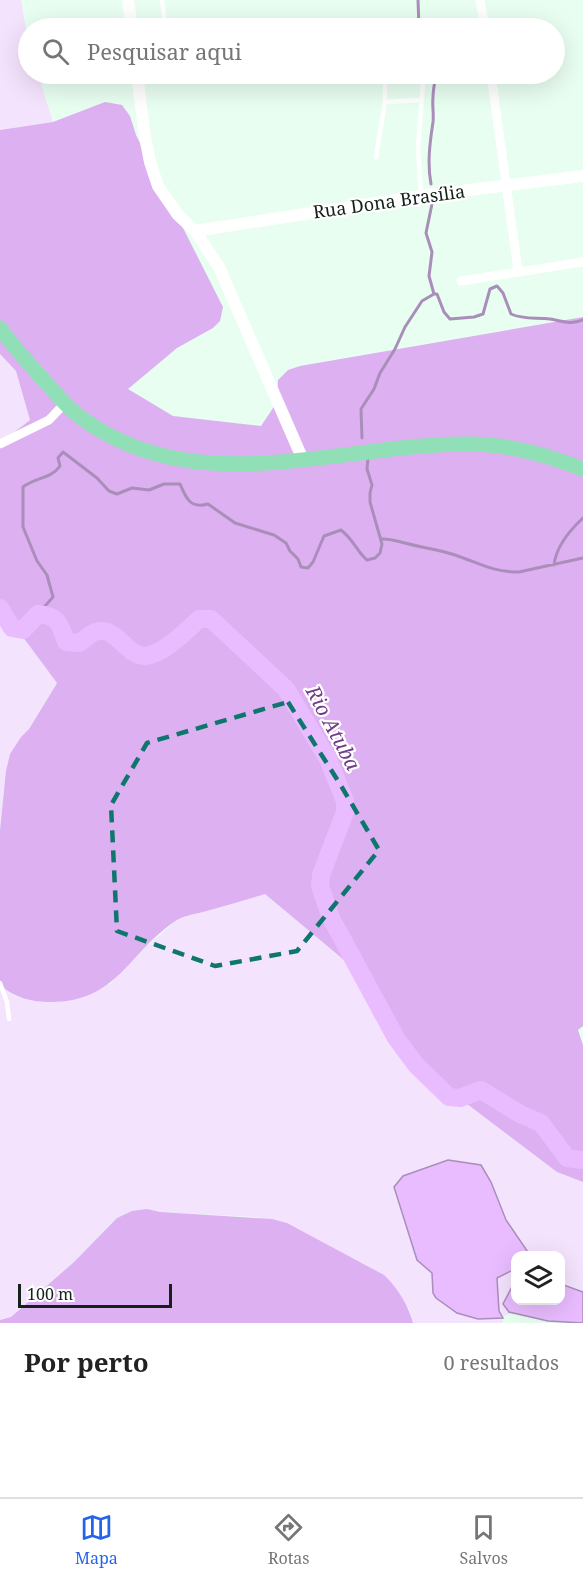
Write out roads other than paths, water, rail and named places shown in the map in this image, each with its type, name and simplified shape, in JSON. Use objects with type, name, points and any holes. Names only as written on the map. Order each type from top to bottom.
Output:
[{"type":"highway","points":[[0,328],[14,347],[78,415],[106,434],[156,454],[192,462],[242,465],[404,447],[465,443],[508,447],[558,459],[583,469]]},
{"type":"street","points":[[128,0],[131,18]]},
{"type":"street","points":[[480,0],[483,18]]},
{"type":"street","points":[[138,84],[147,146],[158,186],[178,215],[195,231],[219,267],[303,460]]},
{"type":"street","points":[[493,84],[518,271]]},
{"type":"street","name":"Rua Dona Brasília","points":[[195,231],[421,196],[583,176]]},
{"type":"street","points":[[461,281],[583,262]]},
{"type":"street","points":[[0,444],[49,420],[65,403]]},
{"type":"lane","points":[[162,0],[164,18]]},
{"type":"lane","points":[[376,157],[386,84]]},
{"type":"lane","points":[[421,196],[418,166],[423,84]]},
{"type":"lane","points":[[385,102],[422,99]]},
{"type":"lane","points":[[0,984],[7,1002],[9,1019]]},
{"type":"waterway","points":[[418,0],[419,18]]},
{"type":"waterway","points":[[431,184],[429,153],[434,84]]},
{"type":"waterway","points":[[433,199],[426,233],[432,252],[429,276],[434,294],[437,294],[444,312],[450,319],[483,314],[490,289],[497,286],[503,293],[511,314],[566,322],[583,320]]},
{"type":"waterway","points":[[362,438],[361,409],[374,389],[405,327],[422,301],[434,294]]},
{"type":"waterway","points":[[38,614],[53,597],[47,575],[37,561],[23,527],[23,487],[56,470],[60,466],[58,458],[63,452],[97,478],[109,491],[117,494],[132,488],[149,490],[164,484],[180,484],[193,504],[208,504],[235,523],[274,535],[286,543],[301,567],[308,568],[324,536],[341,530],[367,560],[375,558],[380,553],[382,544],[370,502],[372,485],[367,469],[368,458]]},
{"type":"waterway","points":[[554,565],[564,539],[583,518]]},
{"type":"waterway","points":[[381,539],[444,552],[493,569],[509,572],[519,572],[583,558]]},
{"type":"waterway","name":"Rio Atuba","points":[[0,608],[12,628],[23,630],[38,614],[45,615],[58,622],[66,642],[79,643],[93,633],[103,631],[115,637],[138,655],[145,656],[167,647],[199,619],[211,619],[286,689],[328,759],[345,801],[345,812],[321,875],[320,886],[331,918],[396,1038],[416,1065],[449,1097],[460,1098],[481,1090],[520,1114],[541,1123],[567,1158],[583,1160]]}]
